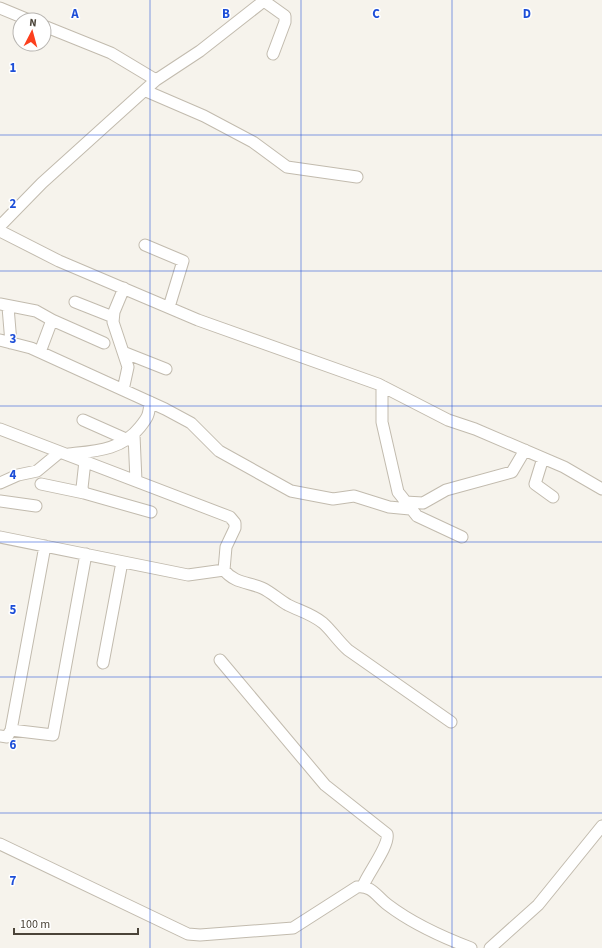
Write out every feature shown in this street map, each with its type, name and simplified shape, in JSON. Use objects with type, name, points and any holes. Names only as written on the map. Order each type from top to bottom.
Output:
[{"type":"street","points":[[0,226],[42,183],[91,138],[146,91],[156,80],[200,51],[265,0],[285,16],[285,22],[273,54]]},
{"type":"street","points":[[0,8],[12,13]]},
{"type":"street","points":[[52,29],[111,53],[156,80]]},
{"type":"street","points":[[146,91],[204,116],[253,142],[287,168],[357,177]]},
{"type":"street","points":[[0,231],[59,261],[169,307],[382,386],[458,424],[475,429],[543,458],[602,489]]},
{"type":"street","points":[[145,245],[183,261],[169,307]]},
{"type":"street","points":[[123,390],[128,367],[116,334],[113,317],[124,288]]},
{"type":"street","points":[[75,302],[113,317]]},
{"type":"street","points":[[104,343],[52,320],[36,311],[4,306],[6,342],[40,352],[165,409],[190,423],[219,451],[291,491],[333,499],[354,496],[386,506],[423,503],[446,490],[511,473],[525,450]]},
{"type":"street","points":[[40,352],[52,320]]},
{"type":"street","points":[[123,352],[166,369]]},
{"type":"street","points":[[382,386],[382,422],[396,488],[417,516],[462,537]]},
{"type":"street","points":[[149,415],[150,402]]},
{"type":"street","points":[[0,483],[37,471],[52,458],[63,453],[101,450],[114,447],[131,437],[149,415],[165,409]]},
{"type":"street","points":[[83,420],[131,437]]},
{"type":"street","points":[[0,429],[233,520],[235,528],[226,546],[224,570],[232,580],[262,588],[289,605],[309,613],[322,623],[348,650],[451,722]]},
{"type":"street","points":[[131,437],[136,481]]},
{"type":"street","points":[[42,445],[46,464]]},
{"type":"street","points":[[543,458],[535,484],[554,497]]},
{"type":"street","points":[[84,493],[82,488],[85,461]]},
{"type":"street","points":[[41,484],[84,493],[151,512]]},
{"type":"street","points":[[0,501],[36,506]]},
{"type":"street","points":[[0,537],[188,575],[224,570]]},
{"type":"street","points":[[0,736],[7,737],[11,730],[45,546]]},
{"type":"street","points":[[11,730],[52,735],[86,554]]},
{"type":"street","points":[[102,662],[122,562]]},
{"type":"street","points":[[220,660],[325,785],[387,834],[387,843],[367,875],[363,886]]},
{"type":"street","points":[[490,948],[538,905],[602,826]]},
{"type":"street","points":[[0,844],[188,934],[200,935],[293,928],[357,887],[363,886],[370,888],[386,904],[405,918],[471,948]]}]
